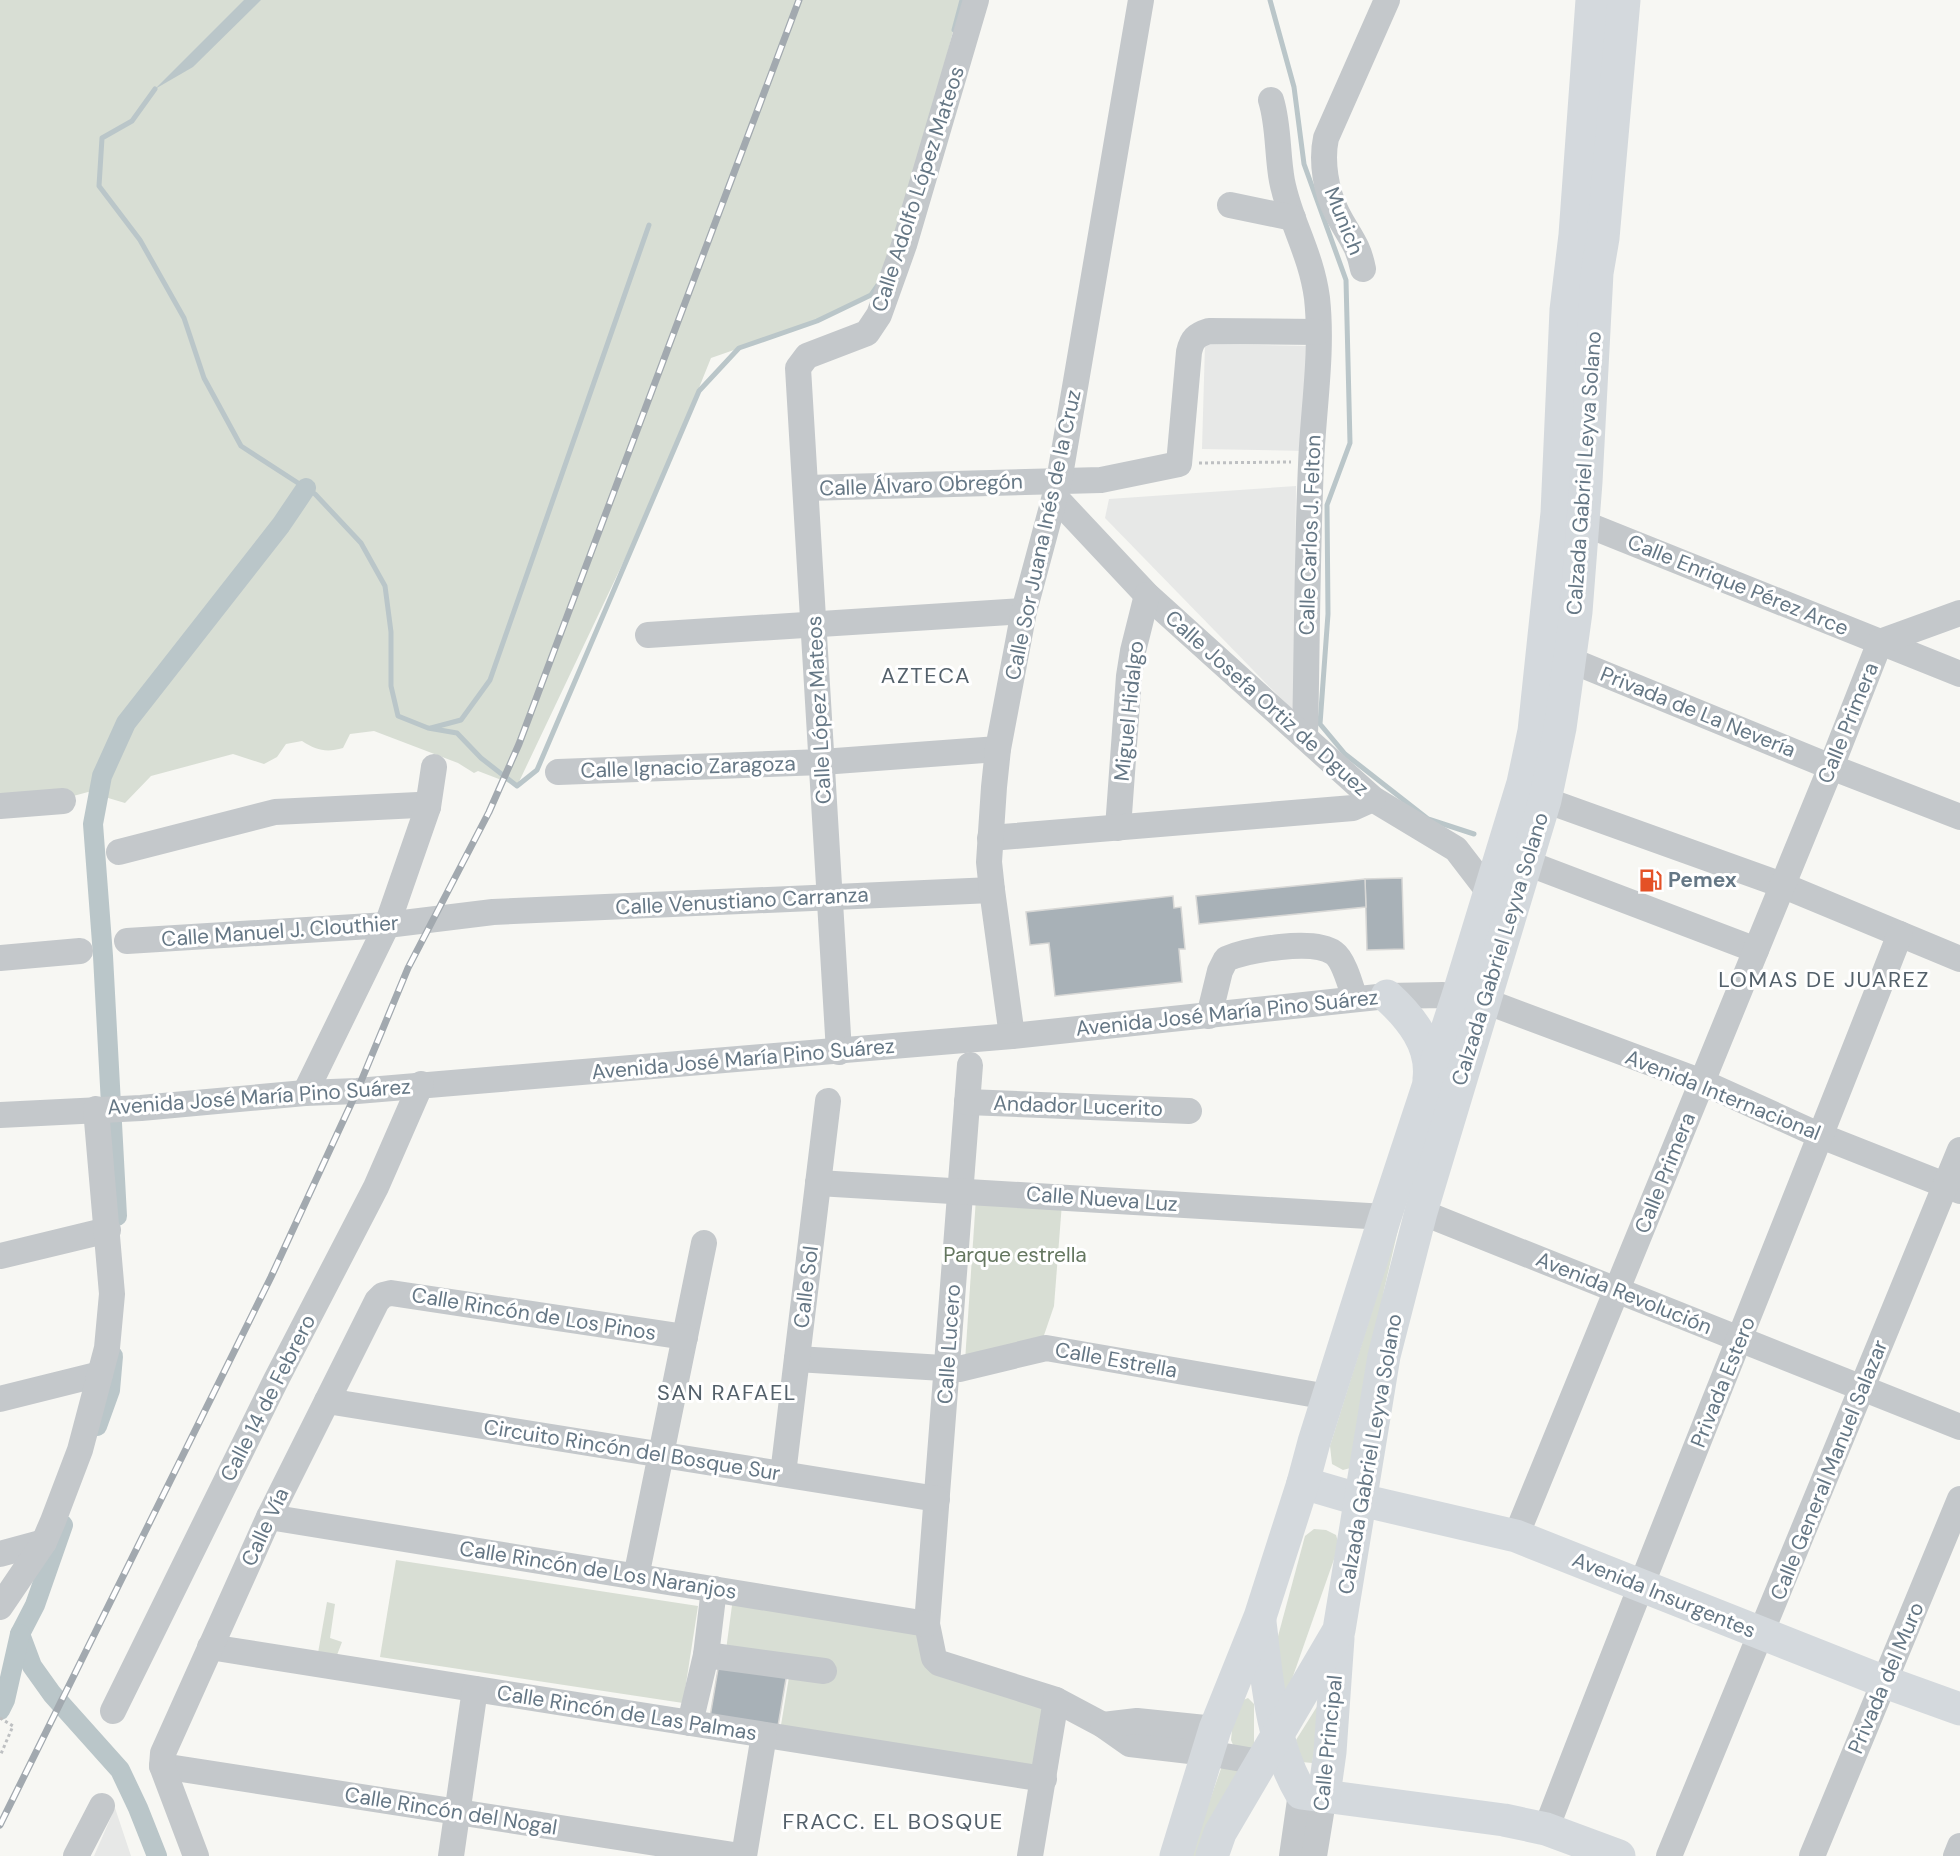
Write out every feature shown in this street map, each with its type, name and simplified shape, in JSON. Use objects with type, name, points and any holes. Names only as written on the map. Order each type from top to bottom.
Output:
[{"type":"main road","name":"Calzada Gabriel Leyva Solano","points":[[1589,237],[1592,0]]},
{"type":"main road","name":"Calzada Gabriel Leyva Solano","points":[[1176,1856],[1211,1741],[1260,1617],[1385,1217],[1429,1085],[1472,998],[1527,863],[1545,800],[1560,728],[1576,612],[1570,518],[1566,310],[1589,237],[1624,0]]},
{"type":"main road","name":"Calzada Gabriel Leyva Solano","points":[[1212,1856],[1220,1833],[1339,1630],[1384,1356],[1472,998],[1489,892],[1523,783],[1570,518]]},
{"type":"main road","points":[[1388,996],[1405,1012],[1419,1032],[1430,1070],[1429,1085]]},
{"type":"main road","name":"Avenida Insurgentes","points":[[1303,1484],[1516,1536],[1885,1682],[1960,1709]]},
{"type":"main road","name":"Calle Principal","points":[[1260,1617],[1268,1687],[1278,1735],[1290,1774],[1312,1794],[1330,1752],[1339,1630]]},
{"type":"main road","points":[[1312,1794],[1504,1820],[1546,1829],[1619,1856]]},
{"type":"street","name":"Calle Adolfo López Mateos","points":[[798,368],[807,356],[867,333],[879,315],[904,245],[976,0]]},
{"type":"street","name":"Calle Sor Juana Inés de la Cruz","points":[[1012,1036],[992,890],[990,838],[998,749],[1024,611],[1057,489],[1142,0]]},
{"type":"street","name":"Munich","points":[[1363,269],[1359,251],[1332,200],[1323,152],[1326,138],[1387,0]]},
{"type":"street","name":"Calle Carlos J. Felton","points":[[1271,100],[1275,114],[1282,178],[1293,218],[1312,268],[1317,299],[1318,332],[1311,462],[1305,737]]},
{"type":"street","points":[[1230,205],[1293,218]]},
{"type":"street","points":[[1179,464],[1189,352],[1192,340],[1198,334],[1209,331],[1318,332]]},
{"type":"street","name":"Calle López Mateos","points":[[798,368],[839,1052]]},
{"type":"street","name":"Calle Álvaro Obregón","points":[[806,488],[1057,489],[1179,464]]},
{"type":"street","name":"Calle Josefa Ortiz de Dguez","points":[[1057,489],[1147,595],[1373,799],[1456,849],[1489,892]]},
{"type":"street","name":"Calle Enrique Pérez Arce","points":[[1570,518],[1960,674]]},
{"type":"street","name":"Miguel Hidalgo","points":[[1118,828],[1129,676],[1147,595]]},
{"type":"street","points":[[648,636],[1024,611]]},
{"type":"street","points":[[1880,642],[1960,613]]},
{"type":"street","name":"Calle Primera","points":[[1516,1536],[1880,642]]},
{"type":"street","name":"Privada de La Nevería","points":[[1570,660],[1960,817]]},
{"type":"street","name":"Calle Ignacio Zaragoza","points":[[558,772],[822,762],[998,749]]},
{"type":"street","points":[[305,1093],[387,925],[428,807],[434,767]]},
{"type":"street","points":[[990,838],[1353,808],[1373,799]]},
{"type":"street","points":[[1545,800],[1782,885],[1960,959]]},
{"type":"street","points":[[0,806],[63,801]]},
{"type":"street","points":[[119,852],[275,812],[418,805],[428,807]]},
{"type":"street","points":[[1527,863],[1756,950]]},
{"type":"street","name":"Calle Venustiano Carranza","points":[[432,919],[493,912],[992,890]]},
{"type":"street","name":"Calle Manuel J. Clouthier","points":[[127,941],[387,925],[432,919]]},
{"type":"street","name":"Privada Estero","points":[[1546,1829],[1640,1586],[1741,1339],[1900,934]]},
{"type":"street","points":[[1209,1016],[1220,971],[1226,959],[1242,952],[1302,946],[1335,953],[1345,970],[1355,999]]},
{"type":"street","points":[[0,958],[80,951]]},
{"type":"street","name":"Avenida José María Pino Suárez","points":[[0,1115],[141,1108],[305,1093],[357,1091],[421,1084],[839,1052],[1388,996],[1472,998]]},
{"type":"street","name":"Avenida Internacional","points":[[1472,998],[1702,1082],[1821,1136],[1953,1188]]},
{"type":"street","name":"Calle Lucero","points":[[970,1065],[927,1624],[934,1658],[939,1663],[1056,1700]]},
{"type":"street","name":"Calle 14 de Febrero","points":[[113,1712],[276,1380],[376,1187],[421,1084]]},
{"type":"street","name":"Calle Sol","points":[[783,1474],[828,1101]]},
{"type":"street","name":"Andador Lucerito","points":[[967,1102],[1189,1111]]},
{"type":"street","points":[[0,1607],[44,1542],[80,1450],[107,1348],[111,1303],[101,1109]]},
{"type":"street","name":"Calle General Manuel Salazar","points":[[1669,1856],[1861,1389],[1953,1188],[1960,1150]]},
{"type":"street","name":"Calle Nueva Luz","points":[[818,1183],[1385,1217]]},
{"type":"street","name":"Avenida Revolución","points":[[1421,1212],[1960,1427]]},
{"type":"street","points":[[0,1256],[108,1230]]},
{"type":"street","points":[[636,1577],[704,1243]]},
{"type":"street","name":"Calle Rincón de Los Pinos","points":[[383,1295],[391,1293],[685,1337]]},
{"type":"street","name":"Calle Vía","points":[[162,1766],[166,1743],[269,1517],[377,1301],[383,1295]]},
{"type":"street","name":"Calle Estrella","points":[[797,1359],[959,1369],[1046,1348],[1328,1397]]},
{"type":"street","points":[[0,1399],[100,1374]]},
{"type":"street","name":"Circuito Rincón del Bosque Sur","points":[[327,1401],[937,1499]]},
{"type":"street","name":"Privada del Muro","points":[[1812,1856],[1960,1499]]},
{"type":"street","name":"Calle Rincón de Los Naranjos","points":[[269,1517],[927,1624]]},
{"type":"street","points":[[0,1554],[44,1542]]},
{"type":"street","points":[[690,1723],[706,1655],[714,1589]]},
{"type":"street","name":"Calle Rincón de Las Palmas","points":[[210,1647],[1044,1779]]},
{"type":"street","points":[[706,1655],[824,1671]]},
{"type":"street","points":[[451,1856],[475,1689]]},
{"type":"street","points":[[1030,1856],[1056,1700],[1103,1725],[1137,1722],[1211,1741],[1260,1762]]},
{"type":"street","points":[[742,1856],[764,1735]]},
{"type":"street","points":[[162,1766],[196,1856]]},
{"type":"street","name":"Calle Rincón del Nogal","points":[[162,1766],[742,1856]]},
{"type":"street","name":"Calle Principal","points":[[1292,1856],[1312,1794]]},
{"type":"street","name":"Calle Principal","points":[[1312,1794],[1314,1856]]},
{"type":"street","points":[[76,1856],[102,1806]]},
{"type":"street","points":[[1956,1856],[1960,1846]]},
{"type":"path","points":[[1179,464],[1311,462]]},
{"type":"path","points":[[0,1756],[13,1726],[2,1719]]},
{"type":"shaded area","points":[[244,0],[261,0],[193,67],[155,89]]},
{"type":"shaded area","points":[[1205,344],[1310,346],[1308,451],[1202,449]]},
{"type":"shaded area","points":[[1296,486],[1294,712],[1105,518],[1109,499]]},
{"type":"shaded area","points":[[115,1808],[131,1856],[94,1856]]},
{"type":"green space","points":[[0,0],[961,0],[902,231],[871,295],[817,321],[711,358],[659,487],[517,786],[478,771],[474,773],[458,763],[374,731],[350,734],[343,748],[337,750],[321,750],[302,741],[286,744],[277,757],[264,764],[233,754],[151,776],[125,803],[88,792],[66,798],[0,806]]},
{"type":"green space","name":"Parque estrella","points":[[976,1198],[1062,1203],[1054,1306],[1041,1344],[965,1361]]},
{"type":"green space","points":[[1400,1221],[1384,1290],[1354,1467],[1343,1470],[1332,1464],[1330,1446]]},
{"type":"green space","points":[[1314,1529],[1326,1530],[1336,1535],[1339,1545],[1285,1699],[1277,1640],[1305,1536]]},
{"type":"green space","points":[[396,1560],[698,1606],[683,1703],[380,1657]]},
{"type":"green space","points":[[733,1598],[932,1631],[948,1671],[1065,1717],[1056,1777],[780,1731],[792,1659],[726,1650]]},
{"type":"green space","points":[[327,1602],[335,1604],[330,1638],[342,1642],[337,1655],[318,1653]]},
{"type":"green space","points":[[1323,1697],[1312,1763],[1302,1762],[1296,1740]]},
{"type":"green space","points":[[1248,1698],[1254,1704],[1254,1744],[1250,1751],[1233,1745],[1231,1740],[1234,1708]]},
{"type":"green space","points":[[1223,1763],[1244,1768],[1203,1856],[1190,1856]]},
{"type":"building","points":[[1402,878],[1404,949],[1367,950],[1365,879]]},
{"type":"building","points":[[1365,879],[1366,907],[1199,924],[1196,896]]},
{"type":"building","points":[[1173,896],[1174,908],[1181,907],[1185,949],[1179,949],[1182,982],[1055,996],[1049,943],[1030,945],[1026,912]]},
{"type":"building","points":[[719,1663],[787,1673],[777,1732],[709,1723]]},
{"type":"waterway","points":[[954,30],[962,0]]},
{"type":"waterway","points":[[1270,0],[1294,87],[1304,164],[1346,280],[1350,443],[1327,505],[1328,614],[1320,724],[1345,754],[1428,819],[1474,834]]},
{"type":"waterway","points":[[155,89],[132,121],[102,138],[99,186],[140,240],[184,318],[204,378],[241,446],[315,494],[361,543],[385,586],[391,632],[391,686],[398,716],[428,728],[457,733],[481,758],[517,786],[537,770],[699,391],[739,348],[817,321],[871,295],[878,285]]},
{"type":"waterway","points":[[431,728],[461,720],[490,680],[649,225]]},
{"type":"waterway","points":[[117,1216],[103,956],[93,824],[102,776],[126,723],[281,525],[306,488]]},
{"type":"waterway","points":[[97,1426],[110,1390],[113,1356]]},
{"type":"waterway","points":[[63,1525],[35,1605],[20,1634],[32,1666],[52,1694],[120,1770],[157,1856]]},
{"type":"waterway","points":[[0,1710],[5,1700],[20,1634]]},
{"type":"railway","points":[[0,1825],[271,1277],[357,1091],[408,968],[489,812],[519,744],[799,0]]},
{"type":"place","name":"Pemex","points":[[1650,880]]},
{"type":"district","name":"AZTECA","points":[[926,675]]},
{"type":"district","name":"LOMAS DE JUAREZ","points":[[1824,979]]},
{"type":"district","name":"SAN RAFAEL","points":[[727,1392]]},
{"type":"district","name":"FRACC. EL BOSQUE","points":[[893,1821]]}]
